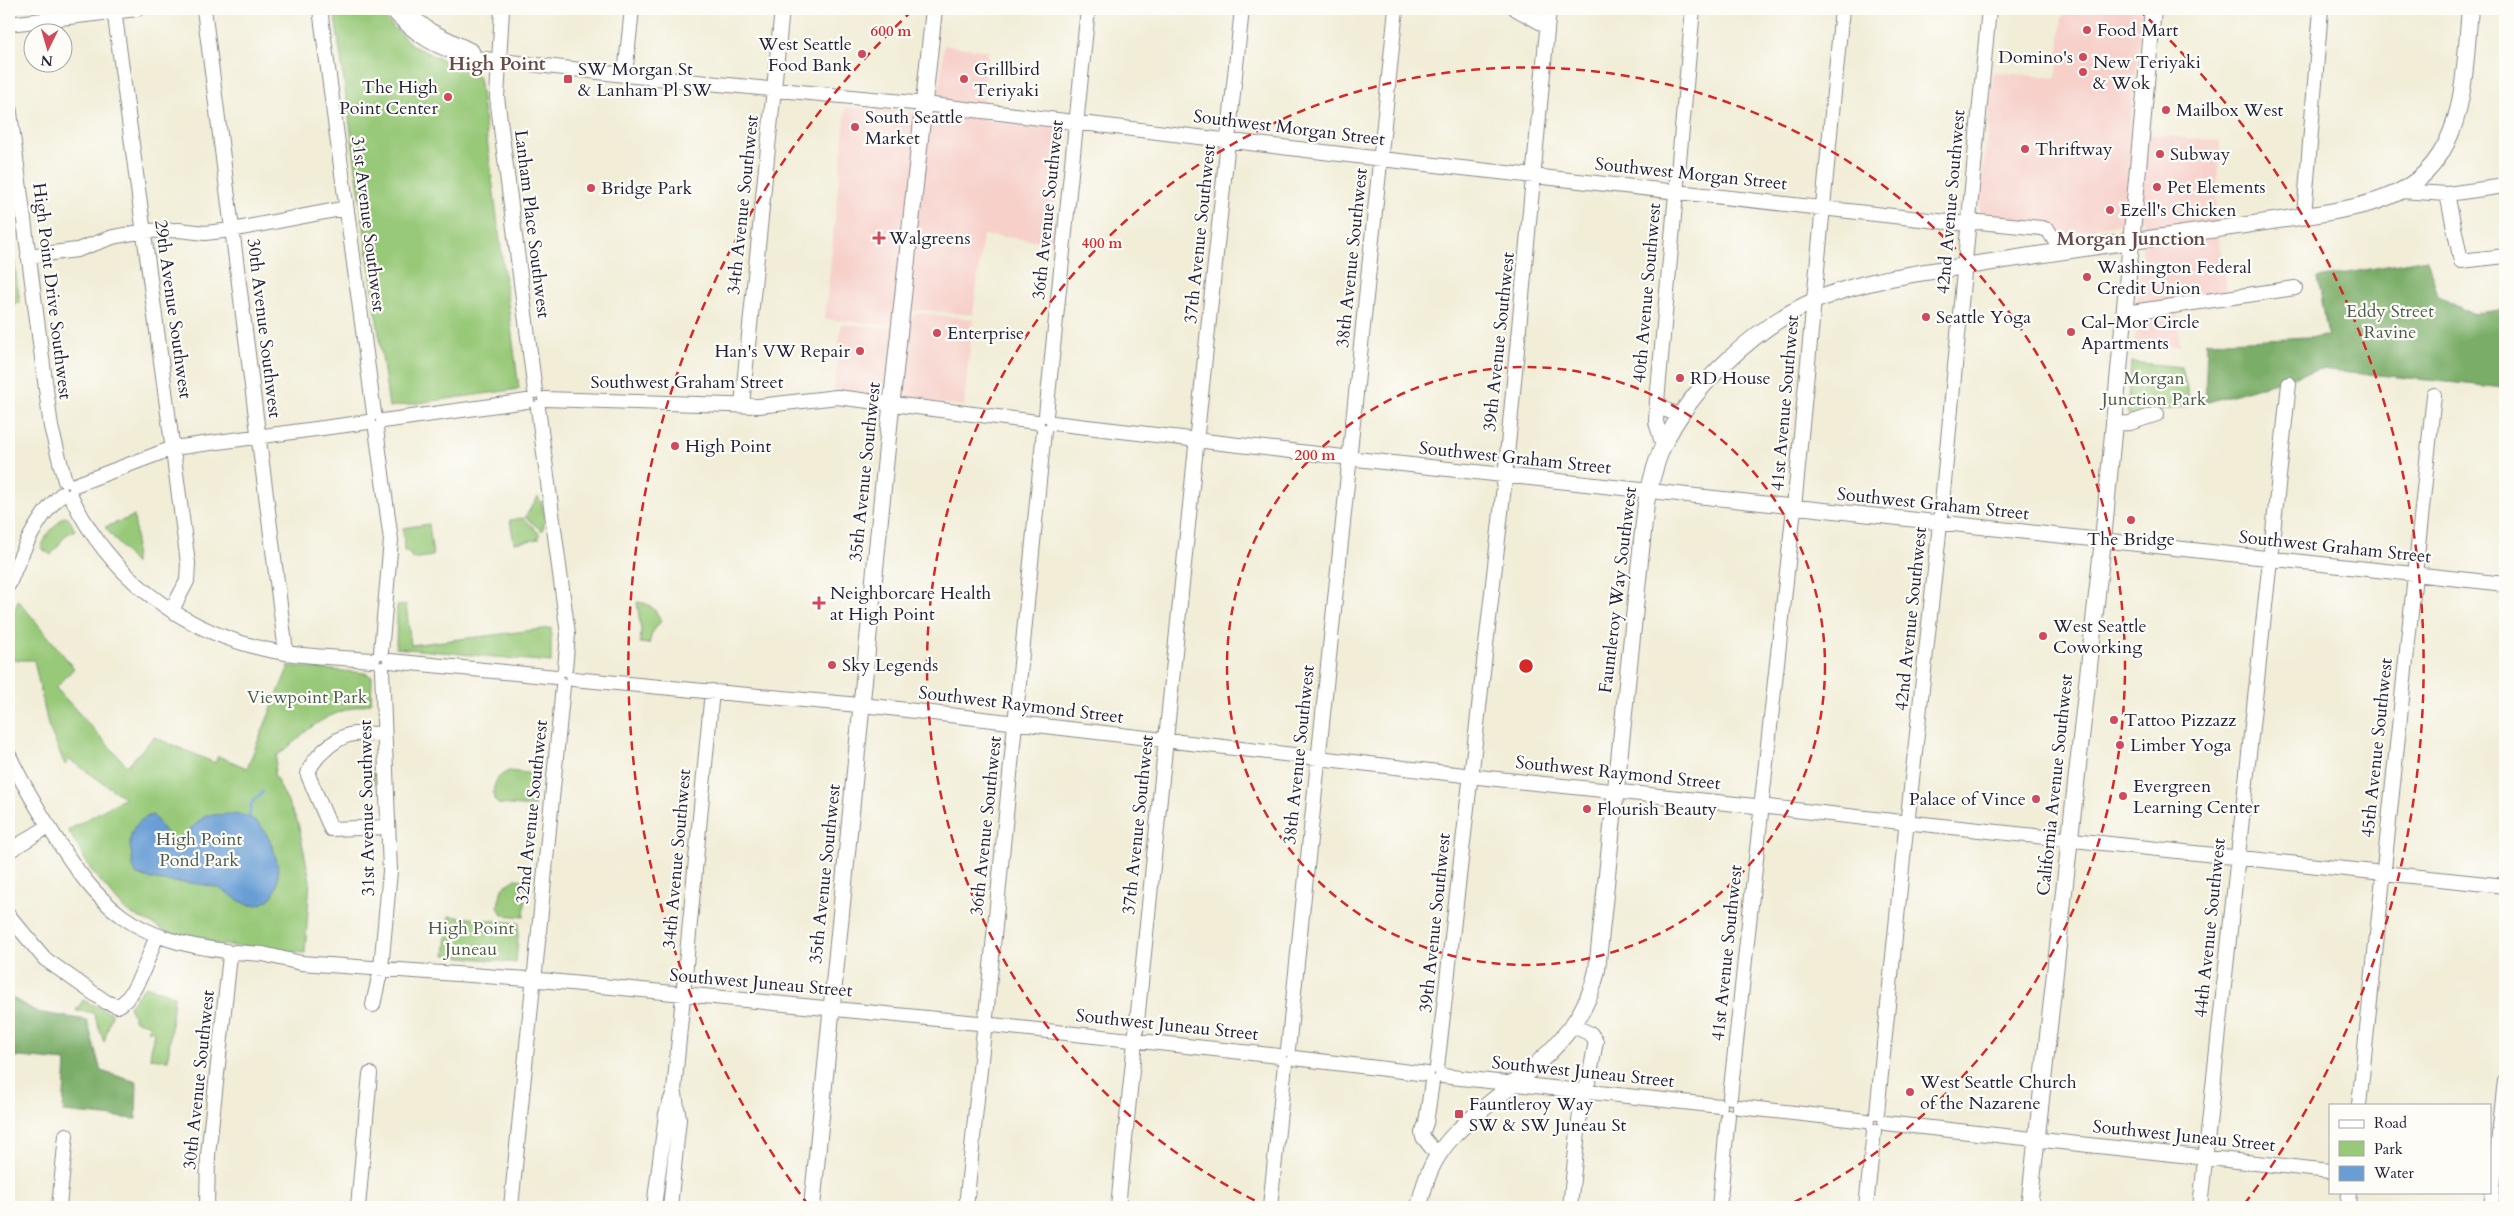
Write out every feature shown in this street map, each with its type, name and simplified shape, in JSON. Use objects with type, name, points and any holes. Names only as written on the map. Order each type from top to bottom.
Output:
[{"type":"main road","name":"35th Avenue Southwest","points":[[812,1207],[892,403],[934,9]]},
{"type":"main road","name":"California Avenue Southwest","points":[[2029,1207],[2103,540],[2153,9]]},
{"type":"main road","name":"Fauntleroy Way Southwest","points":[[1419,1207],[1426,1178],[1438,1156],[1462,1128],[1543,1058],[1573,1026],[1592,991],[1597,970],[1640,545],[1648,492],[1663,446],[1704,386],[1750,340],[1814,301],[1888,280],[2131,241],[2304,216],[2355,207],[2401,191],[2417,181],[2430,168],[2448,143],[2455,127],[2461,98],[2470,9]]},
{"type":"street","points":[[9,24],[114,10],[137,9]]},
{"type":"street","name":"30th Avenue Southwest","points":[[204,9],[286,652]]},
{"type":"street","name":"31st Avenue Southwest","points":[[320,9],[391,540],[381,661],[390,871],[381,968],[373,1004]]},
{"type":"street","points":[[390,9],[416,34],[433,44],[451,52],[498,61]]},
{"type":"street","points":[[402,9],[431,31],[464,48],[498,61]]},
{"type":"street","points":[[498,61],[502,9]]},
{"type":"street","points":[[625,75],[632,9]]},
{"type":"street","name":"34th Avenue Southwest","points":[[742,405],[782,9]]},
{"type":"street","name":"36th Avenue Southwest","points":[[966,1207],[1088,9]]},
{"type":"street","name":"37th Avenue Southwest","points":[[1118,1207],[1242,9]]},
{"type":"street","name":"38th Avenue Southwest","points":[[1270,1207],[1396,9]]},
{"type":"street","points":[[1516,9],[1547,26]]},
{"type":"street","name":"39th Avenue Southwest","points":[[1438,1156],[1422,1133],[1426,1123],[1435,1075],[1505,477],[1549,9]]},
{"type":"street","name":"40th Avenue Southwest","points":[[1663,446],[1656,422],[1656,401],[1693,9]]},
{"type":"street","name":"41st Avenue Southwest","points":[[1719,1207],[1794,508],[1842,9]]},
{"type":"street","name":"42nd Avenue Southwest","points":[[1866,1207],[1940,524],[1967,224],[1989,9]]},
{"type":"street","points":[[2304,216],[2321,9]]},
{"type":"street","name":"29th Avenue Southwest","points":[[114,10],[188,572],[183,592],[172,610]]},
{"type":"street","name":"Southwest Morgan Street","points":[[498,61],[924,104],[1381,159],[1967,224],[1980,222],[2041,228],[2052,234],[2062,252]]},
{"type":"street","name":"Lanham Place Southwest","points":[[498,61],[497,97],[568,634],[565,678]]},
{"type":"street","name":"High Point Drive Southwest","points":[[9,104],[51,427],[68,489]]},
{"type":"street","points":[[2401,191],[2447,194],[2505,186]]},
{"type":"street","points":[[2447,194],[2461,261],[2505,256]]},
{"type":"street","points":[[28,256],[78,250],[113,237],[144,231],[179,230],[205,233],[232,230],[346,208]]},
{"type":"street","points":[[2124,313],[2295,288]]},
{"type":"street","name":"44th Avenue Southwest","points":[[2200,1207],[2289,384]]},
{"type":"street","name":"45th Avenue Southwest","points":[[2359,1104],[2434,395]]},
{"type":"street","name":"Southwest Graham Street","points":[[68,489],[173,448],[536,400],[759,406],[837,397],[1505,477],[2505,584]]},
{"type":"street","name":"40th Avenue Southwest","points":[[1656,401],[1666,410],[1682,416]]},
{"type":"street","points":[[2113,424],[2130,423],[2157,414]]},
{"type":"street","points":[[9,584],[38,523],[48,507],[68,489]]},
{"type":"street","name":"Southwest Raymond Street","points":[[68,489],[83,521],[112,561],[155,601],[225,637],[256,648],[863,706],[1615,792],[2505,886]]},
{"type":"street","name":"32nd Avenue Southwest","points":[[511,1207],[565,678]]},
{"type":"street","name":"34th Avenue Southwest","points":[[654,1207],[666,1114],[674,1091],[712,691]]},
{"type":"street","points":[[384,734],[347,735],[314,761],[309,768],[308,775],[331,829],[388,827]]},
{"type":"street","points":[[9,755],[75,869],[92,890],[118,914],[157,935],[195,946],[230,953]]},
{"type":"street","points":[[9,851],[49,826]]},
{"type":"street","points":[[9,916],[45,960],[106,1002],[117,1006],[127,999],[138,980],[157,935]]},
{"type":"street","name":"30th Avenue Southwest","points":[[207,1207],[208,1155],[230,953]]},
{"type":"street","name":"Southwest Juneau Street","points":[[230,953],[262,954],[301,963],[534,979],[831,1008],[2329,1171]]},
{"type":"street","points":[[1570,1207],[1581,1103],[1596,1041],[1591,1034],[1573,1026]]},
{"type":"street","points":[[358,1207],[370,1074]]},
{"type":"street","points":[[2491,1207],[2496,1189],[2505,1081]]},
{"type":"street","name":"34th Avenue Southwest","points":[[670,1207],[679,1119],[674,1091]]},
{"type":"street","points":[[59,1207],[66,1135]]},
{"type":"street","points":[[2348,1207],[2350,1194]]},
{"type":"shaded area","points":[[2063,9],[2143,9],[2129,132],[2220,141],[2215,215],[2227,293],[2177,301],[2180,345],[2133,351],[2145,219],[2060,235],[1979,212],[1994,72],[2056,78]]},
{"type":"shaded area","points":[[944,45],[988,51],[982,120],[1064,129],[1051,242],[983,235],[973,315],[918,310],[885,325],[825,319],[846,107],[937,116]]},
{"type":"shaded area","points":[[919,313],[973,319],[964,406],[834,391],[841,324],[885,328]]},
{"type":"green space","points":[[334,9],[375,9],[413,46],[479,77],[519,389],[389,407]]},
{"type":"green space","points":[[9,233],[20,303],[9,305]]},
{"type":"green space","name":"Eddy Street Ravine","points":[[2427,259],[2438,296],[2472,314],[2505,309],[2505,388],[2320,369],[2205,403],[2207,342],[2328,336],[2318,278]]},
{"type":"green space","name":"Morgan Junction Park","points":[[2131,362],[2182,367],[2191,405],[2135,416],[2128,414]]},
{"type":"green space","points":[[538,497],[544,514],[544,527],[542,531],[525,517]]},
{"type":"green space","points":[[134,516],[136,535],[135,564],[105,527]]},
{"type":"green space","points":[[63,517],[68,517],[75,530],[66,535],[51,555],[41,548],[47,535]]},
{"type":"green space","points":[[523,518],[539,533],[539,539],[514,543],[510,520]]},
{"type":"green space","points":[[429,524],[433,556],[412,559],[409,552],[404,551],[403,528]]},
{"type":"green space","name":"High Point Pond Park","points":[[18,600],[74,668],[56,688],[127,766],[154,737],[215,763],[218,756],[247,768],[289,666],[365,673],[372,677],[371,703],[341,711],[320,721],[277,755],[274,774],[298,823],[310,880],[305,953],[215,944],[170,933],[126,911],[91,870],[68,830],[125,798],[70,760],[65,765],[48,725],[34,660],[9,660],[9,628]]},
{"type":"green space","points":[[637,602],[652,607],[661,621],[652,633],[649,644],[640,643],[641,631]]},
{"type":"green space","points":[[406,605],[411,645],[551,628],[551,662],[396,648],[397,606]]},
{"type":"green space","points":[[509,771],[537,774],[534,807],[498,804],[494,799],[494,785],[498,778]]},
{"type":"green space","points":[[367,773],[374,773],[375,784],[364,782]]},
{"type":"green space","points":[[516,879],[527,880],[524,917],[502,915],[498,906],[502,888]]},
{"type":"green space","name":"High Point Juneau","points":[[449,916],[519,923],[516,963],[445,955]]},
{"type":"green space","points":[[145,986],[174,996],[168,1060],[150,1058],[154,1031],[148,1030],[149,1024],[135,1021],[129,1006]]},
{"type":"green space","points":[[9,996],[37,1012],[87,1020],[101,1071],[137,1082],[136,1119],[63,1112],[66,1061],[9,1056]]},
{"type":"green space","points":[[83,1000],[112,1014],[104,1042],[94,1014],[76,1011]]},
{"type":"water","points":[[235,814],[251,818],[260,825],[273,849],[278,878],[275,891],[268,900],[251,905],[215,887],[157,880],[137,875],[133,866],[130,845],[131,833],[141,820],[153,815],[170,839],[176,842],[206,815]]},
{"type":"waterway","points":[[249,816],[252,802],[263,792]]},
{"type":"place","name":"Food Mart","points":[[2087,30]]},
{"type":"place","name":"West Seattle Food Bank","points":[[862,54]]},
{"type":"place","name":"Domino's","points":[[2083,57]]},
{"type":"place","name":"New Teriyaki & Wok","points":[[2083,72]]},
{"type":"place","name":"SW Morgan St & Lanham Pl SW","points":[[568,79]]},
{"type":"place","name":"Grillbird Teriyaki","points":[[964,79]]},
{"type":"place","name":"The High Point Center","points":[[448,97]]},
{"type":"place","name":"Mailbox West","points":[[2166,110]]},
{"type":"place","name":"South Seattle Market","points":[[855,127]]},
{"type":"place","name":"Thriftway","points":[[2025,149]]},
{"type":"place","name":"Subway","points":[[2160,154]]},
{"type":"place","name":"Pet Elements","points":[[2157,187]]},
{"type":"place","name":"Bridge Park","points":[[591,188]]},
{"type":"place","name":"Ezell's Chicken","points":[[2110,210]]},
{"type":"place","name":"Walgreens","points":[[879,238]]},
{"type":"place","name":"Washington Federal Credit Union","points":[[2087,277]]},
{"type":"place","name":"Seattle Yoga","points":[[1926,317]]},
{"type":"place","name":"Cal-Mor Circle Apartments","points":[[2071,332]]},
{"type":"place","name":"Enterprise","points":[[937,333]]},
{"type":"place","name":"Han's VW Repair","points":[[860,351]]},
{"type":"place","name":"RD House","points":[[1680,378]]},
{"type":"place","name":"High Point","points":[[675,446]]},
{"type":"place","name":"The Bridge","points":[[2131,520]]},
{"type":"place","name":"Neighborcare Health at High Point","points":[[819,603]]},
{"type":"place","name":"West Seattle Coworking","points":[[2043,636]]},
{"type":"place","name":"Sky Legends","points":[[832,665]]},
{"type":"place","name":"Tattoo Pizzazz","points":[[2114,720]]},
{"type":"place","name":"Limber Yoga","points":[[2120,745]]},
{"type":"place","name":"Evergreen Learning Center","points":[[2123,796]]},
{"type":"place","name":"Palace of Vince","points":[[2036,799]]},
{"type":"place","name":"Flourish Beauty","points":[[1587,809]]},
{"type":"place","name":"West Seattle Church of the Nazarene","points":[[1910,1092]]},
{"type":"place","name":"Fauntleroy Way SW & SW Juneau St","points":[[1459,1114]]},
{"type":"district","name":"High Point","points":[[497,64]]},
{"type":"district","name":"Morgan Junction","points":[[2131,239]]},
{"type":"park label","name":"Viewpoint Park","points":[[307,697]]}]
